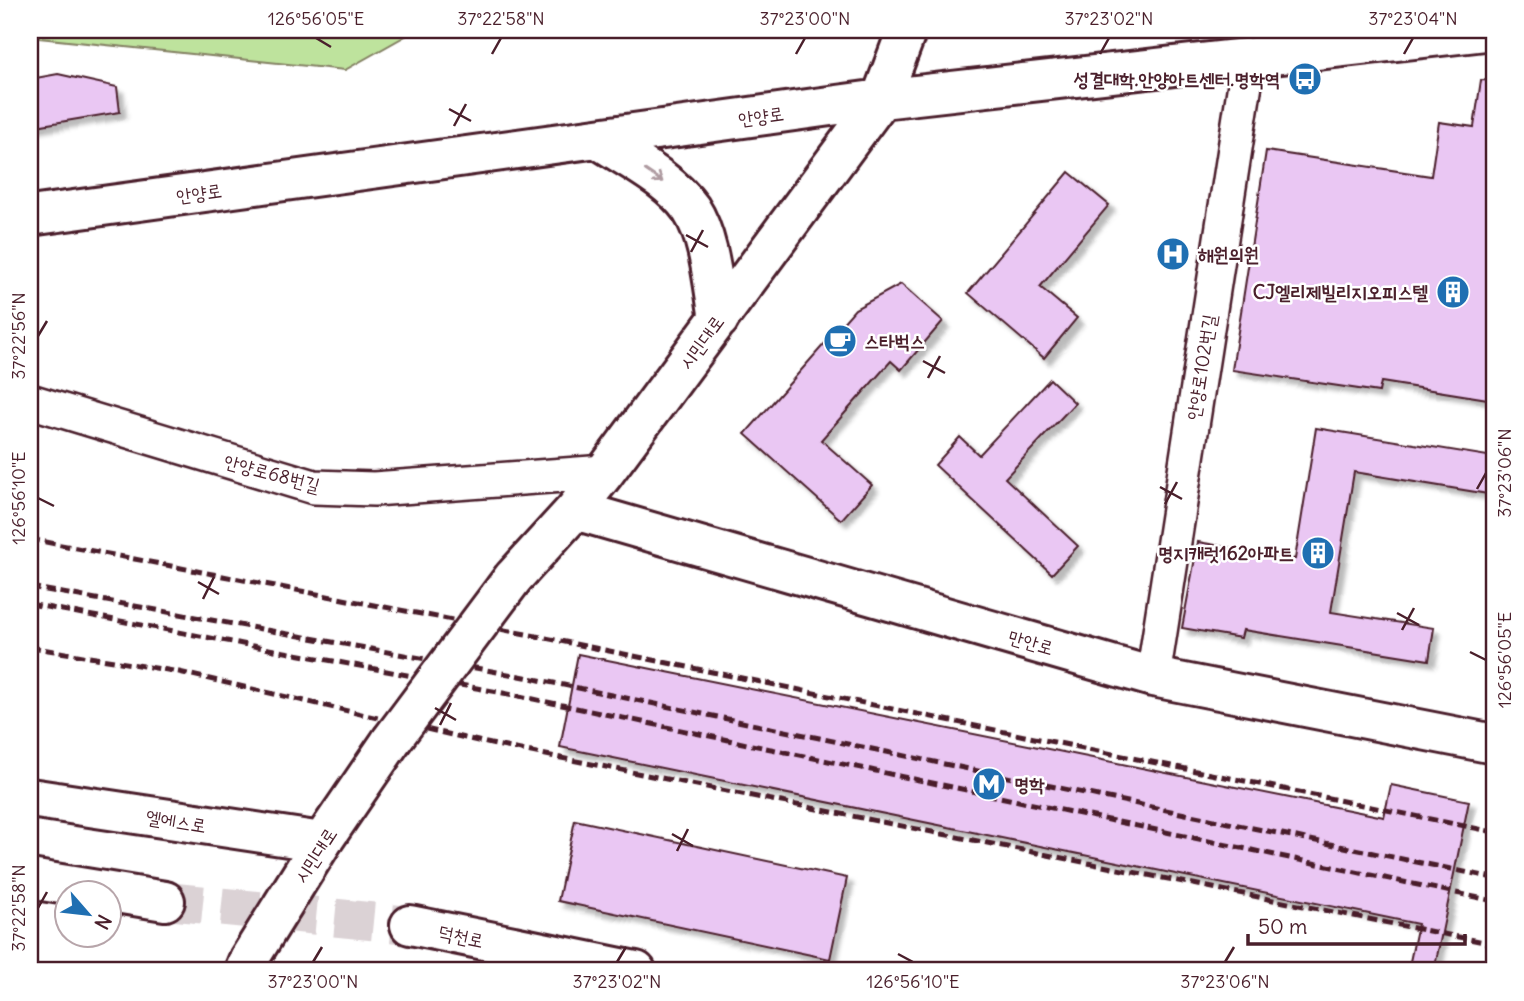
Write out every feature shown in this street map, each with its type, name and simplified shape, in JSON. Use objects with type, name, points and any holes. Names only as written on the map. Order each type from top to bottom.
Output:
[{"type":"street","name":"시민대로","points":[[244,971],[248,958],[322,842],[391,741],[513,578],[575,510],[605,472],[881,99],[907,30]]},
{"type":"street","name":"안양로","points":[[30,216],[881,99],[1494,30]]},
{"type":"street","name":"안양로102번길","points":[[1153,677],[1249,58]]},
{"type":"street","points":[[597,138],[674,190],[692,211],[706,249],[719,318]]},
{"type":"street","name":"안양로68번길","points":[[30,401],[314,487],[374,489],[605,472]]},
{"type":"street","name":"만안로","points":[[575,510],[1153,677],[1494,744]]},
{"type":"street","name":"엘에스로","points":[[30,798],[322,842]]},
{"type":"street","points":[[30,879],[165,901]]},
{"type":"street","name":"덕천로","points":[[410,925],[636,971]]},
{"type":"green space","points":[[30,30],[416,30],[345,70],[30,37]]},
{"type":"building","points":[[58,74],[117,87],[120,112],[30,127],[30,79]]},
{"type":"building","points":[[1481,80],[1494,81],[1494,400],[1381,382],[1379,392],[1232,370],[1266,151],[1431,176],[1439,122],[1474,127]]},
{"type":"building","points":[[1069,172],[1109,205],[1040,287],[1077,318],[1044,358],[968,293]]},
{"type":"building","points":[[901,284],[943,321],[901,370],[891,361],[821,440],[872,485],[841,520],[745,434],[855,309]]},
{"type":"building","points":[[1050,379],[1075,403],[1005,478],[1078,546],[1052,574],[935,465],[960,437],[979,455]]},
{"type":"building","name":"명지캐럿162아파트","points":[[1316,428],[1494,457],[1494,495],[1354,472],[1331,612],[1434,628],[1429,660],[1243,630],[1241,638],[1182,628],[1198,542],[1295,559]]},
{"type":"building","points":[[578,654],[1384,817],[1391,785],[1469,801],[1434,971],[1408,971],[1418,924],[560,747]]},
{"type":"building","points":[[575,820],[847,878],[830,959],[558,901]]},
{"type":"tunnel","points":[[165,901],[410,925]]},
{"type":"railway","points":[[30,539],[536,636],[1494,832]]},
{"type":"railway","points":[[30,587],[525,677],[1494,878]]},
{"type":"railway","points":[[30,604],[519,696],[1494,901]]},
{"type":"railway","points":[[30,647],[179,672],[491,744],[1494,944]]},
{"type":"place","name":"성결대학.안양아트센터.명학역","points":[[1305,79]]},
{"type":"place","name":"해원의원","points":[[1173,254]]},
{"type":"place","name":"CJ엘리제빌리지오피스텔","points":[[1453,292]]},
{"type":"place","name":"스타벅스","points":[[840,341]]},
{"type":"place","name":"명지캐럿162아파트","points":[[1318,553]]},
{"type":"place","name":"명학","points":[[989,784]]}]
